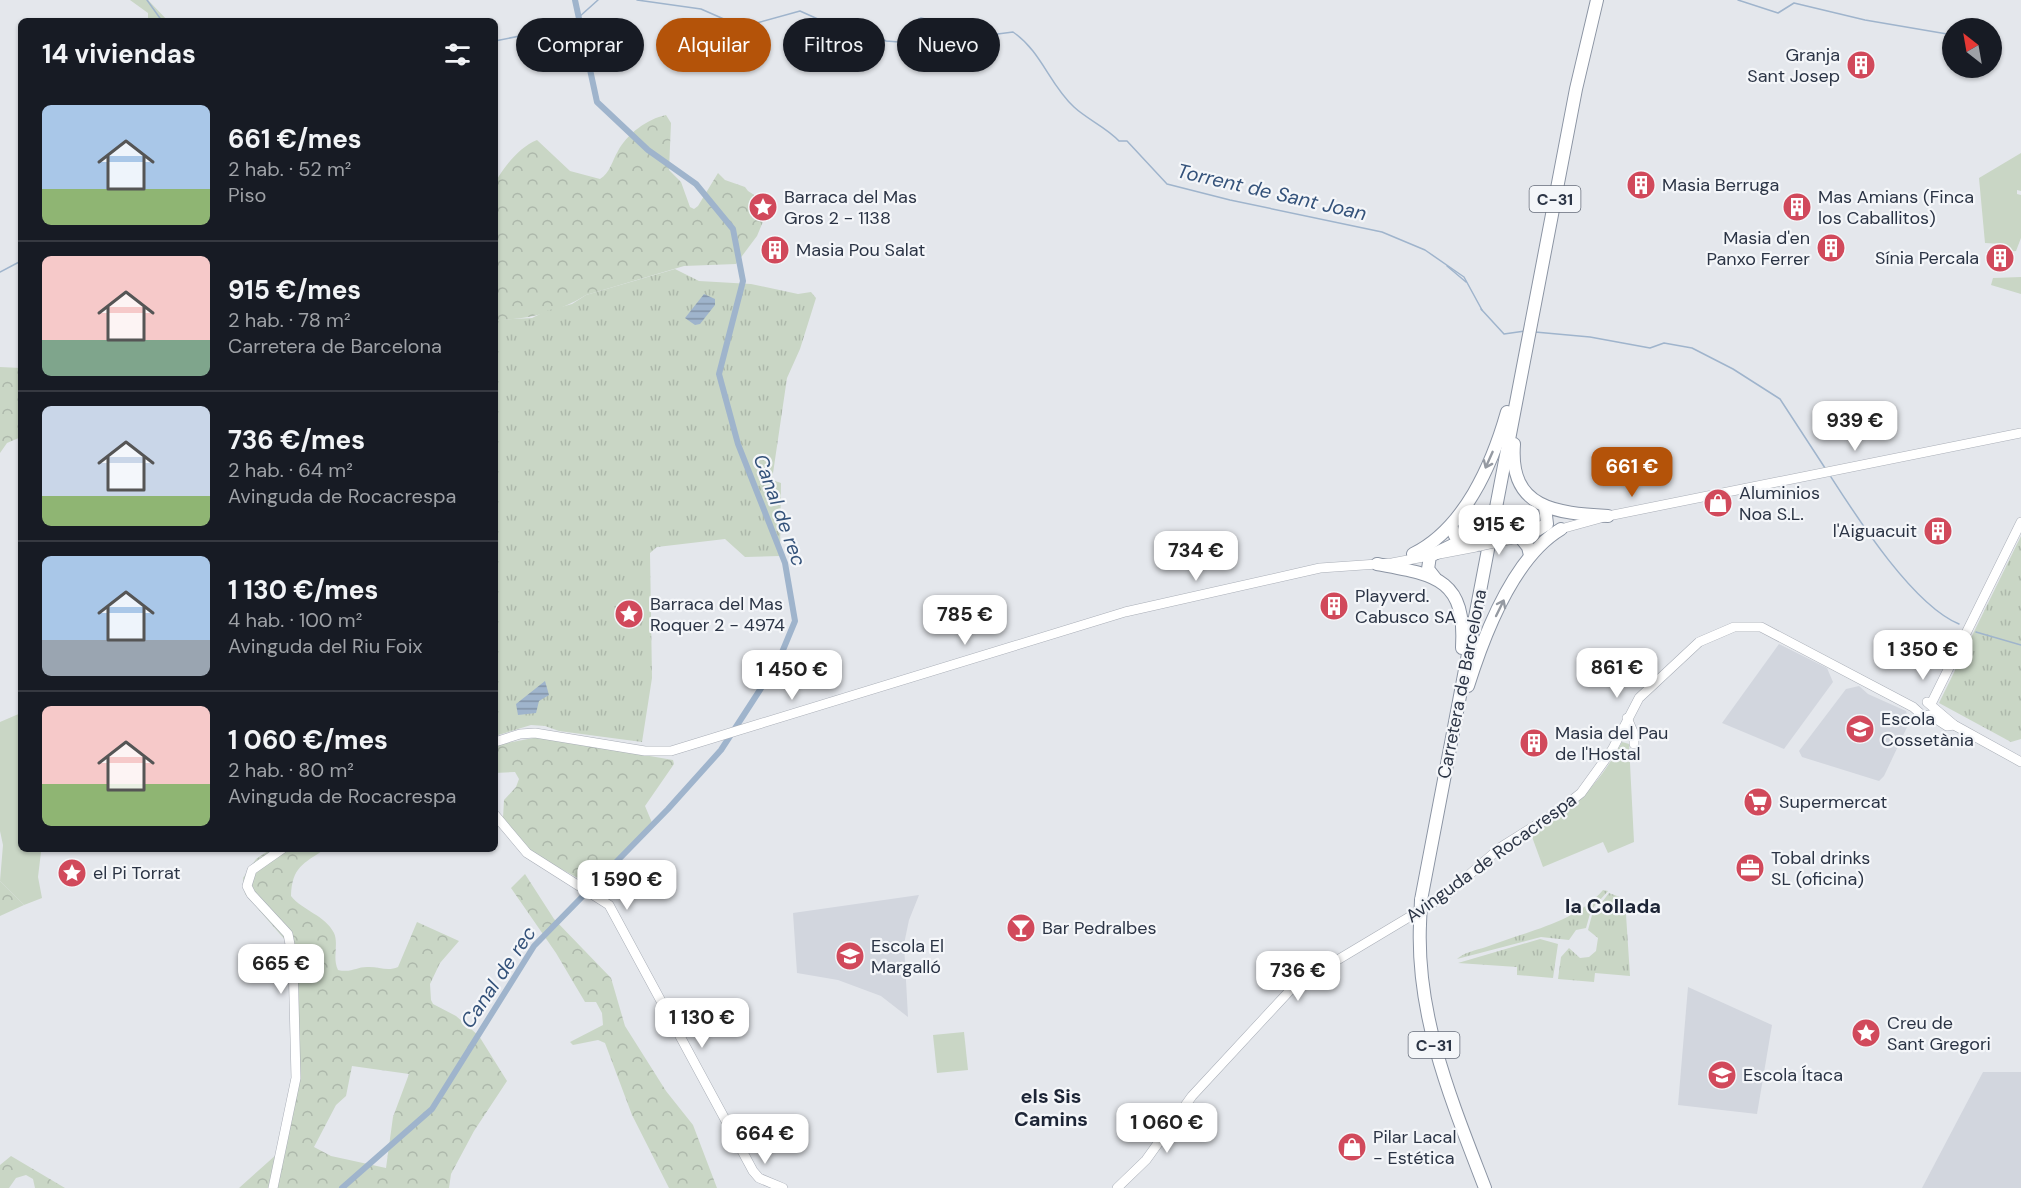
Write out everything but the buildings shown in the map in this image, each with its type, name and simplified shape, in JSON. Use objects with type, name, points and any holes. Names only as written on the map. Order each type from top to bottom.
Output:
[{"type":"highway","name":"Carretera de Barcelona","points":[[1485,1188],[1451,1098],[1432,1037],[1421,981],[1421,900],[1573,106],[1596,0]]},
{"type":"highway","points":[[1529,335],[1515,436],[1514,469],[1527,494],[1545,507],[1608,516]]},
{"type":"highway","points":[[1413,554],[1433,542],[1452,526],[1476,486],[1497,441],[1529,335]]},
{"type":"highway","points":[[1495,536],[1518,536],[1544,526],[1548,517],[1545,507]]},
{"type":"highway","points":[[1452,526],[1458,544]]},
{"type":"highway","points":[[1451,742],[1480,654],[1510,588],[1530,555],[1561,529]]},
{"type":"highway","points":[[1518,536],[1528,547],[1530,555]]},
{"type":"highway","points":[[1435,578],[1428,568],[1430,556],[1458,544],[1480,544]]},
{"type":"highway","points":[[1377,564],[1435,578],[1455,596],[1462,618],[1462,649],[1451,742]]},
{"type":"street","points":[[1544,526],[1594,519],[2021,433]]},
{"type":"street","points":[[498,741],[520,734],[535,733],[659,752],[715,739],[1125,612],[1320,567],[1377,564],[1430,556],[1518,536],[1561,529],[1594,519]]},
{"type":"street","points":[[2021,522],[1949,668],[1925,708],[1947,726],[1954,725],[2021,762]]},
{"type":"street","points":[[1480,544],[1495,536]]},
{"type":"street","points":[[1357,564],[1458,544]]},
{"type":"street","name":"Avinguda de Rocacrespa","points":[[1117,1188],[1146,1160],[1188,1100],[1294,986],[1446,895],[1501,847],[1581,793],[1600,769],[1619,736],[1633,697],[1646,689],[1707,636],[1734,627],[1756,626],[1925,708]]},
{"type":"street","points":[[1619,736],[1634,744],[1634,734],[1626,717]]},
{"type":"street","points":[[498,819],[526,853],[609,905],[753,1171],[759,1178],[783,1188]]},
{"type":"street","points":[[273,1188],[296,1078],[292,943],[285,930],[251,894],[247,886],[252,870],[278,852]]},
{"type":"shaded area","points":[[1779,644],[1827,668],[1833,682],[1784,749],[1722,723]]},
{"type":"shaded area","name":"Escola Cossetània","points":[[1859,686],[1868,694],[1906,711],[1909,723],[1884,776],[1879,781],[1802,757],[1799,751],[1846,689]]},
{"type":"shaded area","name":"Escola El Margalló","points":[[919,895],[909,920],[904,944],[908,1017],[881,996],[838,980],[797,973],[793,913]]},
{"type":"shaded area","name":"Escola Ítaca","points":[[1688,987],[1772,1025],[1757,1114],[1678,1105]]},
{"type":"shaded area","points":[[1983,1072],[2021,1072],[2021,1188],[1922,1188]]},
{"type":"green space","points":[[130,0],[148,0],[165,18],[148,18],[148,13]]},
{"type":"green space","points":[[666,115],[671,123],[669,170],[681,182],[690,207],[694,209],[698,206],[718,173],[725,180],[745,187],[770,205],[757,236],[736,264],[684,266],[586,295],[542,314],[498,320],[498,178],[508,163],[525,147],[537,140],[570,171],[600,179],[606,174],[622,145],[632,133],[652,120]]},
{"type":"green space","points":[[2021,153],[2021,191],[2017,190],[2017,194],[2021,195],[2021,238],[2016,251],[2003,253],[2002,244],[1985,243],[1979,178]]},
{"type":"green space","points":[[675,269],[699,281],[751,284],[798,294],[811,292],[816,298],[800,349],[787,378],[772,480],[781,483],[780,556],[745,557],[725,539],[657,547],[650,553],[652,678],[642,742],[531,725],[498,735],[498,320],[532,318],[546,311],[572,304],[586,295]]},
{"type":"green space","points":[[2021,277],[2021,294],[1991,285],[1993,278]]},
{"type":"green space","points":[[0,367],[18,368],[18,438],[7,443],[0,453]]},
{"type":"green space","points":[[2021,536],[2021,739],[2011,742],[1939,703]]},
{"type":"green space","points":[[18,714],[18,852],[41,852],[38,877],[42,898],[24,905],[0,881],[3,845],[0,831],[0,722]]},
{"type":"green space","points":[[539,737],[673,760],[674,764],[645,806],[653,825],[604,878],[585,882],[532,853],[503,818],[504,800],[516,787],[519,779],[515,772],[498,773],[498,744]]},
{"type":"green space","points":[[1622,742],[1629,744],[1634,842],[1608,853],[1603,842],[1543,867],[1531,834],[1560,815],[1584,795],[1604,772]]},
{"type":"green space","points":[[266,852],[321,852],[296,872],[291,896],[320,917],[334,933],[338,970],[398,967],[417,922],[459,941],[440,963],[430,984],[431,1000],[433,1004],[456,1016],[479,1036],[507,1081],[474,1131],[451,1174],[449,1188],[239,1188],[277,1154],[296,1053],[286,941],[245,894],[243,878],[256,859]],"holes":[[[352,1066],[409,1074],[393,1117],[386,1168],[331,1156],[314,1147],[336,1105],[346,1096]]]},
{"type":"green space","points":[[525,874],[554,919],[611,978],[625,1026],[666,1091],[693,1125],[717,1188],[669,1188],[632,1115],[605,1043],[598,1040],[573,1045],[570,1042],[603,1025],[602,1013],[596,1002],[585,1002],[556,953],[511,888]]},
{"type":"green space","points":[[0,881],[24,905],[0,916]]},
{"type":"green space","points":[[1603,890],[1608,891],[1591,910],[1586,928],[1576,930],[1569,940],[1541,937],[1457,959],[1470,952],[1534,931],[1579,911]]},
{"type":"green space","points":[[1609,893],[1625,899],[1630,976],[1595,973],[1594,982],[1558,979],[1561,957],[1569,948],[1580,958],[1589,957],[1596,951],[1598,938],[1588,930],[1592,915]]},
{"type":"green space","points":[[1540,939],[1558,944],[1553,978],[1517,975],[1517,967],[1458,963]]},
{"type":"green space","points":[[964,1032],[968,1070],[937,1073],[933,1035]]},
{"type":"green space","points":[[11,1156],[65,1188],[35,1188],[33,1179],[26,1175],[16,1178],[9,1188],[0,1188],[0,1165]]},
{"type":"water","points":[[704,294],[715,299],[715,305],[700,324],[695,325],[685,318]]},
{"type":"water","points":[[545,681],[549,695],[539,701],[536,713],[518,715],[516,704]]},
{"type":"waterway","name":"Torrent de Sant Joan","points":[[147,0],[160,18]]},
{"type":"waterway","name":"Canal de rec","points":[[342,1188],[432,1109],[534,946],[668,809],[721,750],[778,662],[795,621],[785,563],[738,444],[719,374],[743,281],[733,229],[696,184],[648,150],[597,102],[575,0]]},
{"type":"waterway","name":"Torrent de Sant Joan","points":[[498,40],[569,26],[598,0]]},
{"type":"waterway","name":"Torrent de Sant Joan","points":[[637,0],[701,9],[742,27],[800,11],[820,20],[852,24],[886,41],[899,42],[907,37],[912,23],[921,18],[990,35],[1013,32],[1031,49],[1065,98],[1074,107],[1119,141],[1127,141],[1167,184],[1230,200],[1382,232],[1425,250],[1464,277],[1482,310]]},
{"type":"waterway","points":[[1738,0],[1778,13],[1794,3],[1865,20],[1942,33]]},
{"type":"waterway","points":[[0,272],[18,263]]},
{"type":"waterway","name":"Torrent de Sant Joan","points":[[1447,266],[1466,282]]},
{"type":"waterway","name":"Torrent de Sant Joan","points":[[1481,309],[1504,334],[1525,331]]},
{"type":"waterway","name":"Torrent de Sant Joan","points":[[1535,332],[1590,337],[1650,348],[1664,343],[1692,348],[1733,369],[1780,399],[1825,468]]},
{"type":"waterway","name":"Torrent de Sant Joan","points":[[1831,477],[1871,537],[1905,580],[1941,614],[1959,624]]},
{"type":"waterway","name":"Torrent de Sant Joan","points":[[1976,632],[2021,645]]},
{"type":"place","name":"Granja Sant Josep","points":[[1861,65]]},
{"type":"place","name":"Masia Berruga","points":[[1641,185]]},
{"type":"place","name":"Barraca del Mas Gros 2 - 1138","points":[[763,207]]},
{"type":"place","name":"Mas Amians (Finca los Caballitos)","points":[[1797,207]]},
{"type":"place","name":"Masia d'en Panxo Ferrer","points":[[1831,248]]},
{"type":"place","name":"Masia Pou Salat","points":[[775,250]]},
{"type":"place","name":"Sínia Percala","points":[[2000,258]]},
{"type":"place","name":"Aluminios Noa S.L.","points":[[1718,503]]},
{"type":"place","name":"l'Aiguacuit","points":[[1938,531]]},
{"type":"place","name":"Playverd. Cabusco SA","points":[[1334,606]]},
{"type":"place","name":"Barraca del Mas Roquer 2 - 4974","points":[[629,614]]},
{"type":"place","name":"Escola Cossetània","points":[[1860,729]]},
{"type":"place","name":"Masia del Pau de l'Hostal","points":[[1534,743]]},
{"type":"place","name":"Supermercat","points":[[1758,802]]},
{"type":"place","name":"Tobal drinks SL (oficina)","points":[[1750,868]]},
{"type":"place","name":"el Pi Torrat","points":[[72,873]]},
{"type":"place","name":"Bar Pedralbes","points":[[1021,928]]},
{"type":"place","name":"Escola El Margalló","points":[[850,956]]},
{"type":"place","name":"Creu de Sant Gregori","points":[[1866,1033]]},
{"type":"place","name":"Escola Ítaca","points":[[1722,1075]]},
{"type":"place","name":"Pilar Lacal - Estética","points":[[1352,1147]]},
{"type":"district","name":"la Collada","points":[[1613,906]]},
{"type":"district","name":"els Sis Camins","points":[[1051,1108]]}]
